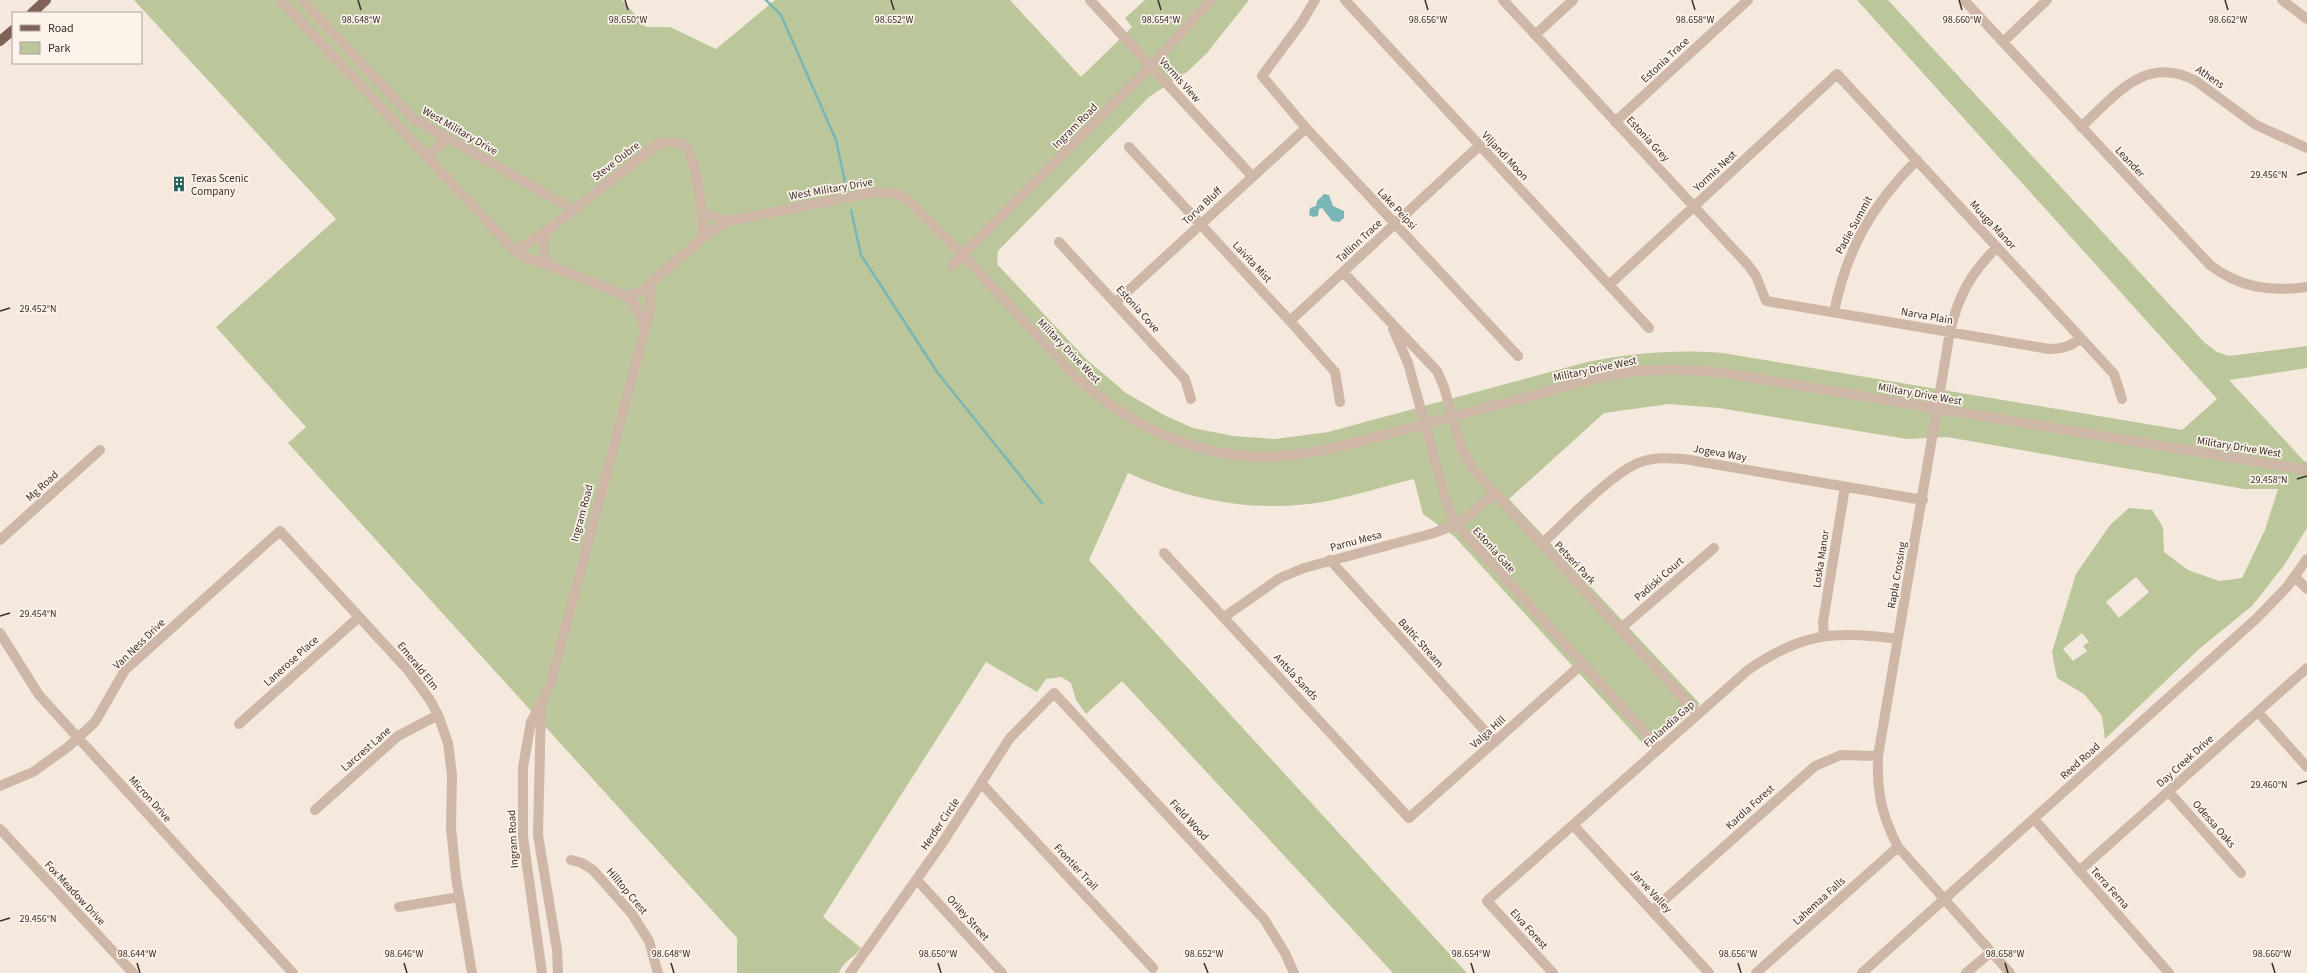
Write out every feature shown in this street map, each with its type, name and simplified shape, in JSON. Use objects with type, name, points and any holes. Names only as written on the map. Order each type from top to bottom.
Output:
[{"type":"main road","points":[[33,12],[46,0]]},
{"type":"main road","points":[[0,41],[12,31]]},
{"type":"street","points":[[281,0],[346,72],[427,156],[515,251],[526,258],[627,296],[635,305],[644,325]]},
{"type":"street","name":"West Military Drive","points":[[302,0],[414,119],[574,210]]},
{"type":"street","name":"Vormis View","points":[[1090,0],[1252,176]]},
{"type":"street","name":"Ingram Road","points":[[952,266],[1151,66],[1211,0]]},
{"type":"street","name":"Lake Peipsi","points":[[1315,0],[1298,27],[1262,76],[1306,128],[1518,356]]},
{"type":"street","name":"Viljandi Moon","points":[[1346,0],[1648,328]]},
{"type":"street","name":"Estonia Grey","points":[[1503,0],[1748,265],[1756,276],[1766,301]]},
{"type":"street","points":[[1535,35],[1573,0]]},
{"type":"street","name":"Estonia Trace","points":[[1616,122],[1748,0]]},
{"type":"street","name":"Leander","points":[[1964,0],[2202,257],[2219,272],[2239,282],[2260,288],[2282,290],[2307,287]]},
{"type":"street","points":[[2003,42],[2047,0]]},
{"type":"street","points":[[2282,0],[2307,19]]},
{"type":"street","points":[[346,72],[358,60]]},
{"type":"street","name":"Athens","points":[[2081,127],[2132,80],[2156,72],[2170,72],[2186,75],[2256,125],[2307,148]]},
{"type":"street","name":"Muuga Manor","points":[[1837,74],[2114,374],[2122,399]]},
{"type":"street","name":"Yormis Nest","points":[[1609,285],[1837,74]]},
{"type":"street","name":"Torva Bluff","points":[[1116,302],[1306,128]]},
{"type":"street","points":[[427,156],[447,139]]},
{"type":"street","name":"Steve Oubre","points":[[515,251],[548,230],[656,145],[664,142],[683,144],[689,151],[700,212],[701,239]]},
{"type":"street","name":"Tallinn Trace","points":[[1290,321],[1479,146]]},
{"type":"street","name":"Laivita Mist","points":[[1129,147],[1290,321],[1335,372],[1340,402]]},
{"type":"street","name":"Padie Summit","points":[[1834,312],[1847,262],[1858,238],[1873,211],[1894,183],[1917,160]]},
{"type":"street","name":"West Military Drive","points":[[701,239],[727,221],[876,192],[901,196],[912,204],[963,256]]},
{"type":"street","name":"West Military Drive","points":[[700,212],[727,221]]},
{"type":"street","points":[[548,230],[544,246],[544,257],[548,265]]},
{"type":"street","points":[[627,296],[640,292],[701,239]]},
{"type":"street","name":"Estonia Cove","points":[[1059,242],[1116,302],[1185,379],[1191,399]]},
{"type":"street","name":"Rapla Crossing","points":[[1997,247],[1978,266],[1968,283],[1956,309],[1950,332],[1923,500],[1878,756],[1877,782],[1880,802],[1886,823],[1898,847],[2010,973]]},
{"type":"street","name":"Military Drive West","points":[[963,256],[1074,375],[1093,392],[1120,412],[1164,436],[1215,452],[1247,456],[1274,457],[1324,451],[1576,384],[1620,374],[1651,370],[1693,370],[1724,373],[2307,470]]},
{"type":"street","name":"Estonia Gate","points":[[1343,272],[1437,371],[1453,417]]},
{"type":"street","name":"Ingram Road","points":[[542,973],[539,943],[527,879],[523,837],[523,767],[531,722],[550,686],[644,325],[650,310],[650,283]]},
{"type":"street","name":"Narva Plain","points":[[1766,301],[2049,349],[2061,349],[2073,345],[2081,338]]},
{"type":"street","name":"Estonia Gate","points":[[1390,323],[1408,363],[1448,507],[1456,524],[1659,748]]},
{"type":"street","name":"Petseri Park","points":[[1453,417],[1461,447],[1474,470],[1698,714]]},
{"type":"street","name":"Mg Road","points":[[0,540],[100,450]]},
{"type":"street","name":"Jogeva Way","points":[[1542,544],[1620,472],[1640,462],[1659,458],[1684,459],[1923,500]]},
{"type":"street","name":"Loska Manor","points":[[1824,636],[1823,622],[1845,487]]},
{"type":"street","name":"Parnu Mesa","points":[[1224,617],[1280,578],[1304,568],[1434,532],[1456,524],[1468,517],[1494,493]]},
{"type":"street","name":"Emerald Elm","points":[[280,531],[421,686],[438,715],[448,743],[451,761],[452,828],[459,897],[472,973]]},
{"type":"street","name":"Van Ness Drive","points":[[0,786],[48,763],[77,738],[94,722],[103,710],[125,670],[280,531]]},
{"type":"street","name":"Padiski Court","points":[[1620,629],[1714,548]]},
{"type":"street","name":"Antsla Sands","points":[[1164,553],[1409,818]]},
{"type":"street","name":"Reed Road","points":[[1862,973],[2257,618],[2295,577],[2307,559]]},
{"type":"street","name":"Baltic Stream","points":[[1330,560],[1495,742]]},
{"type":"street","points":[[2295,577],[2307,589]]},
{"type":"street","name":"Lanerose Place","points":[[238,724],[359,617]]},
{"type":"street","name":"Micron Drive","points":[[0,633],[39,694],[77,738],[293,973]]},
{"type":"street","name":"Finlandia Gap","points":[[1487,901],[1574,826],[1659,748],[1748,670],[1765,658],[1782,648],[1824,636],[1863,634],[1898,639]]},
{"type":"street","name":"Valga Hill","points":[[1409,818],[1582,664]]},
{"type":"street","name":"Day Creek Drive","points":[[2078,871],[2169,792],[2307,668]]},
{"type":"street","name":"Herder Circle","points":[[850,973],[917,880],[1010,738],[1054,693]]},
{"type":"street","name":"Field Wood","points":[[1054,693],[1264,919],[1282,947],[1294,973]]},
{"type":"street","name":"Ingram Road","points":[[541,705],[538,813],[540,849],[557,950],[558,973]]},
{"type":"street","points":[[2258,712],[2307,768]]},
{"type":"street","name":"Larcrest Lane","points":[[315,810],[398,736],[438,715]]},
{"type":"street","name":"Kardla Forest","points":[[1652,910],[1815,766],[1841,754],[1878,756]]},
{"type":"street","name":"Frontier Trail","points":[[981,783],[1153,968]]},
{"type":"street","name":"Odessa Oaks","points":[[2169,792],[2241,873]]},
{"type":"street","points":[[523,813],[538,813]]},
{"type":"street","name":"Terra Ferna","points":[[2034,819],[2169,973]]},
{"type":"street","name":"Jarve Valley","points":[[1574,826],[1710,973]]},
{"type":"street","name":"Fox Meadow Drive","points":[[0,829],[133,973]]},
{"type":"street","name":"Lahemaa Falls","points":[[1756,973],[1898,847]]},
{"type":"street","name":"Hilltop Crest","points":[[571,860],[582,863],[593,870],[632,914],[649,941],[658,973]]},
{"type":"street","name":"Oriley Street","points":[[917,880],[1002,973]]},
{"type":"street","points":[[399,907],[459,897]]},
{"type":"street","name":"Elva Forest","points":[[1487,901],[1553,973]]},
{"type":"street","points":[[1966,973],[1990,952]]},
{"type":"green space","points":[[134,0],[622,0],[646,27],[670,27],[716,49],[775,0],[1010,0],[1081,77],[1132,27],[1125,18],[1145,0],[1249,0],[1207,53],[1187,72],[1149,97],[998,251],[997,264],[1086,359],[1126,393],[1166,416],[1193,428],[1233,436],[1275,439],[1328,432],[1587,362],[1638,354],[1688,351],[1723,353],[2182,430],[2217,399],[1857,0],[1888,0],[2205,343],[2217,352],[2229,356],[2307,346],[2307,368],[2229,380],[2304,461],[2307,462],[2307,528],[2285,564],[2252,606],[2199,649],[2105,739],[2102,716],[2084,694],[2057,678],[2052,652],[2076,574],[2110,525],[2129,508],[2152,510],[2163,527],[2164,552],[2188,570],[2219,581],[2242,578],[2265,530],[2278,489],[2244,489],[1947,437],[1907,439],[1719,408],[1669,404],[1604,413],[1509,499],[1700,704],[1647,748],[1455,537],[1423,514],[1414,479],[1328,501],[1302,505],[1277,506],[1251,505],[1201,498],[1152,483],[1128,473],[1089,560],[1467,973],[1393,973],[1122,681],[1086,714],[1076,700],[1071,683],[1061,677],[1046,679],[1037,692],[986,662],[823,917],[861,948],[843,965],[839,973],[737,973],[737,938],[288,443],[306,427],[216,327],[336,219]],"holes":[[[2136,577],[2149,592],[2119,618],[2106,602]],[[2082,633],[2089,642],[2083,646],[2087,651],[2073,661],[2063,649]]]},
{"type":"water","points":[[1324,194],[1329,195],[1333,206],[1344,211],[1344,218],[1339,222],[1332,221],[1322,208],[1319,209],[1318,216],[1313,217],[1309,215],[1310,208],[1316,206],[1317,201]]},
{"type":"waterway","points":[[766,0],[781,15],[836,140],[845,182]]},
{"type":"waterway","points":[[851,210],[861,255],[937,372],[1042,503]]},
{"type":"place","name":"Texas Scenic Company","points":[[179,184]]}]
